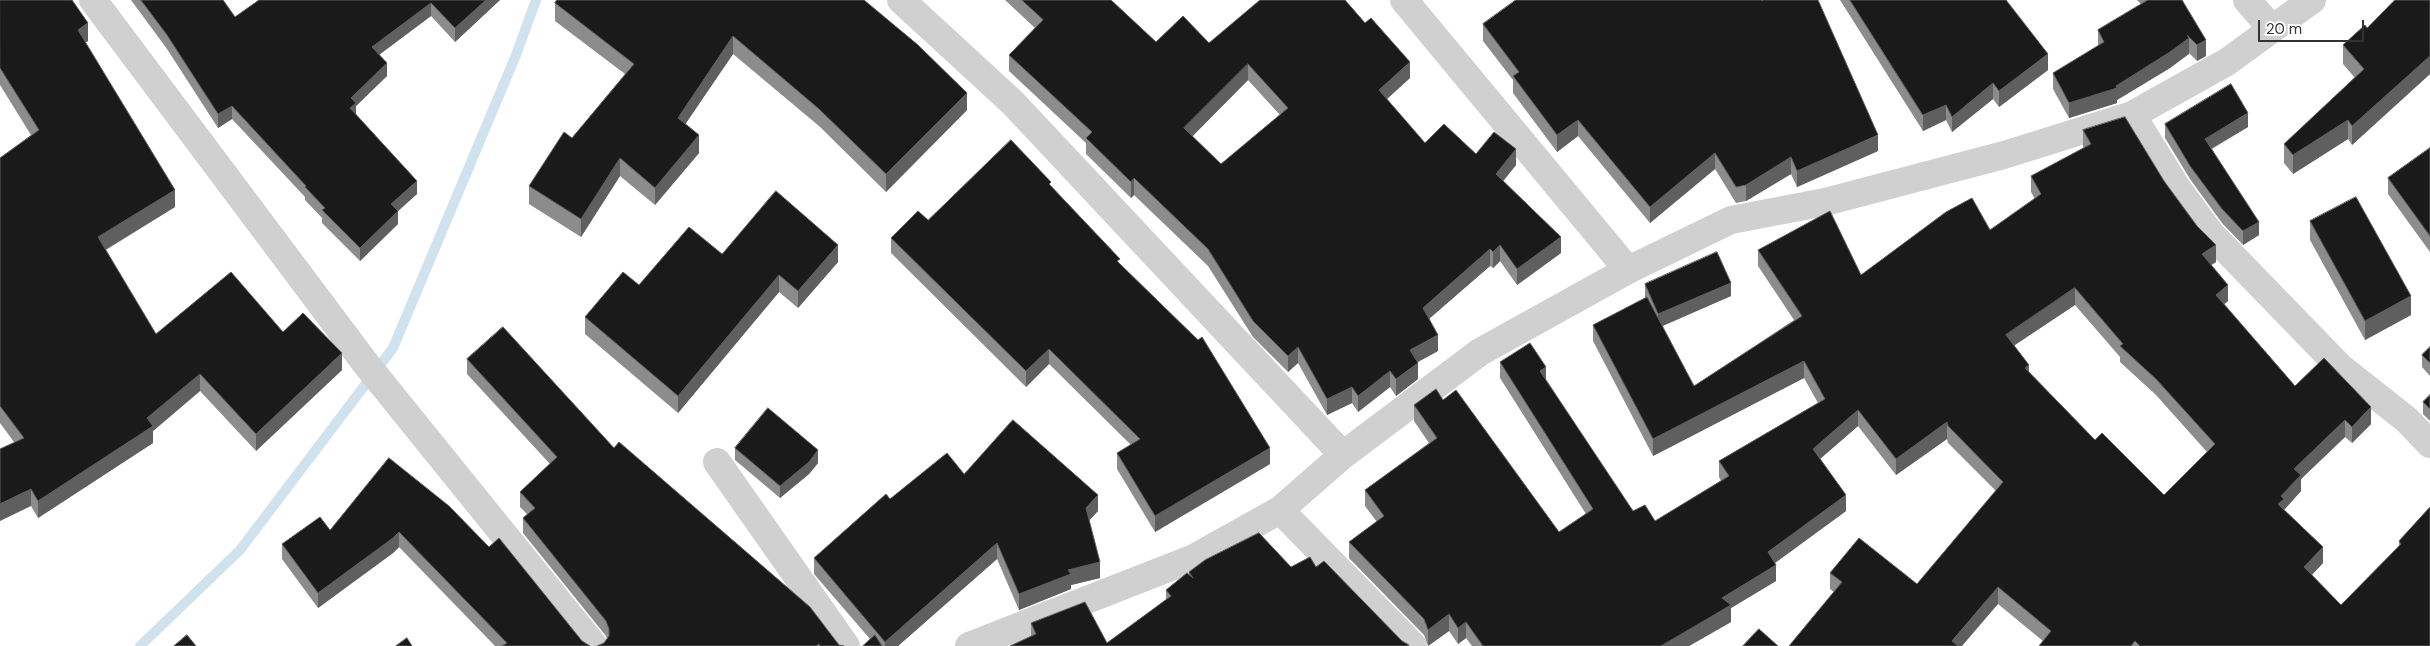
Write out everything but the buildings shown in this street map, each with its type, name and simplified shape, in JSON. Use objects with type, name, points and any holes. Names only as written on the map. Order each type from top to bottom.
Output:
[{"type":"street","points":[[93,0],[366,364],[594,646]]},
{"type":"street","points":[[902,0],[1013,103],[1343,455]]},
{"type":"street","points":[[2247,0],[2272,29]]},
{"type":"street","points":[[970,646],[1194,558],[1280,510],[1343,455],[1480,352],[1628,270],[1731,220],[1825,202],[2004,155],[2132,115],[2227,62],[2312,0]]},
{"type":"street","points":[[1416,4],[1628,270]]},
{"type":"street","points":[[2132,115],[2177,188],[2210,233],[2340,367],[2407,420],[2430,444]]},
{"type":"street","points":[[717,462],[846,646]]},
{"type":"street","points":[[1280,510],[1413,646]]},
{"type":"waterway","points":[[140,646],[240,550],[393,348],[516,55],[536,0]]}]
